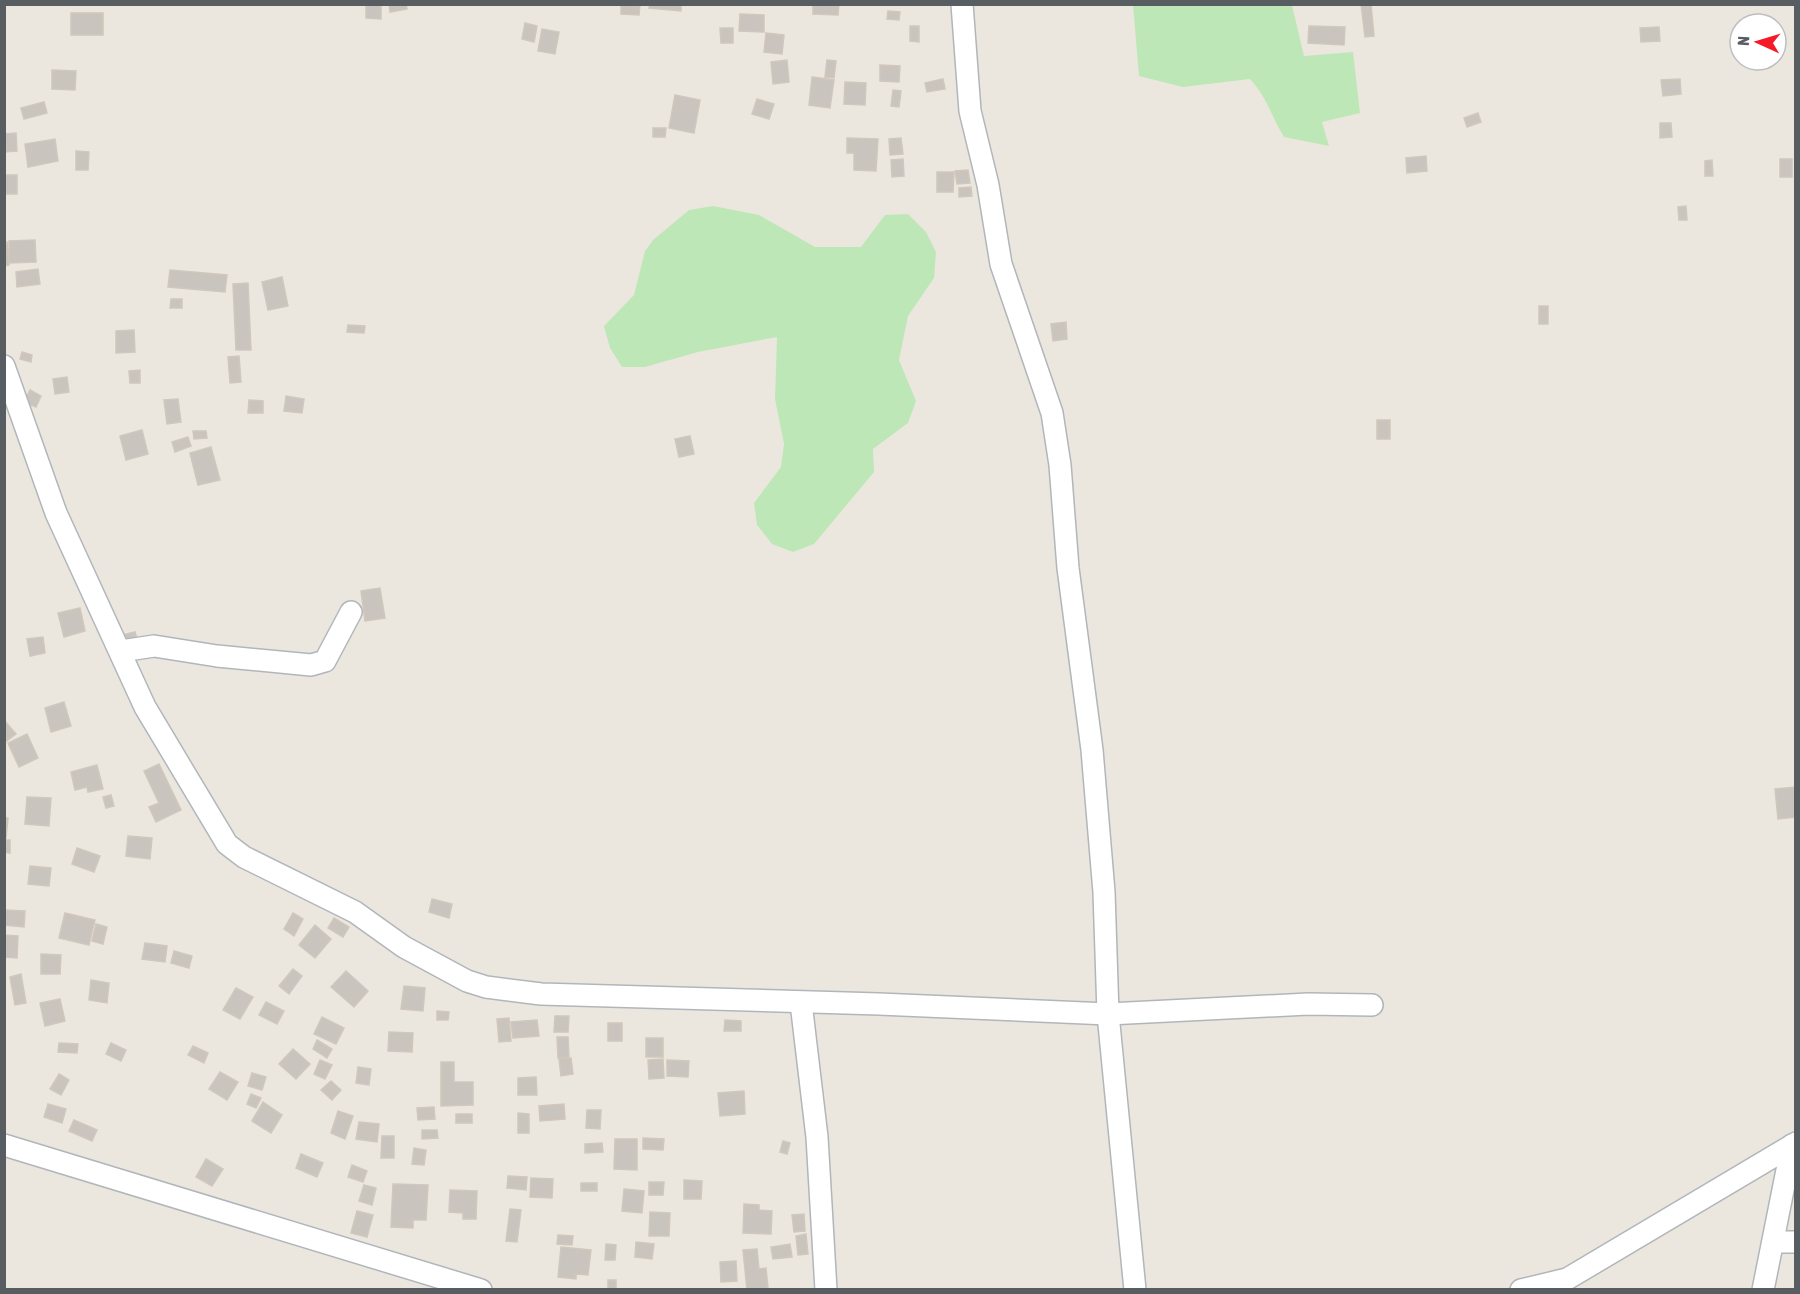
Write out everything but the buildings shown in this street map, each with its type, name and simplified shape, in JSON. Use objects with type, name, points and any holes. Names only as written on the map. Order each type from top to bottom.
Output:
[{"type":"street","points":[[962,4],[970,111],[988,185],[1001,264],[1052,413],[1060,465],[1068,568],[1080,644],[1100,845],[1108,1014],[1135,1290]]},
{"type":"street","points":[[4,366],[56,513],[145,707],[227,844],[244,857],[355,912],[404,947],[467,981],[486,987],[541,994],[1108,1014],[1308,1004],[1372,1005]]},
{"type":"street","points":[[121,651],[154,646],[217,656],[311,665],[325,661],[351,612]]},
{"type":"street","points":[[801,1003],[817,1137],[826,1290]]},
{"type":"street","points":[[1763,1290],[1794,1144]]},
{"type":"street","points":[[1521,1290],[1565,1284],[1794,1144]]},
{"type":"street","points":[[4,1145],[481,1290]]},
{"type":"street","points":[[1773,1242],[1796,1242]]},
{"type":"green space","points":[[1133,5],[1292,5],[1304,56],[1353,52],[1360,113],[1322,122],[1329,146],[1284,137],[1265,100],[1250,79],[1183,87],[1139,76]]},
{"type":"green space","points":[[713,206],[759,215],[815,247],[861,247],[885,215],[908,214],[926,232],[936,252],[934,278],[908,316],[899,360],[916,401],[908,423],[873,449],[874,472],[814,544],[793,552],[772,544],[757,525],[754,503],[781,467],[784,444],[775,399],[777,337],[698,352],[645,367],[622,367],[610,348],[604,326],[634,295],[645,251],[653,240],[689,210]]}]
